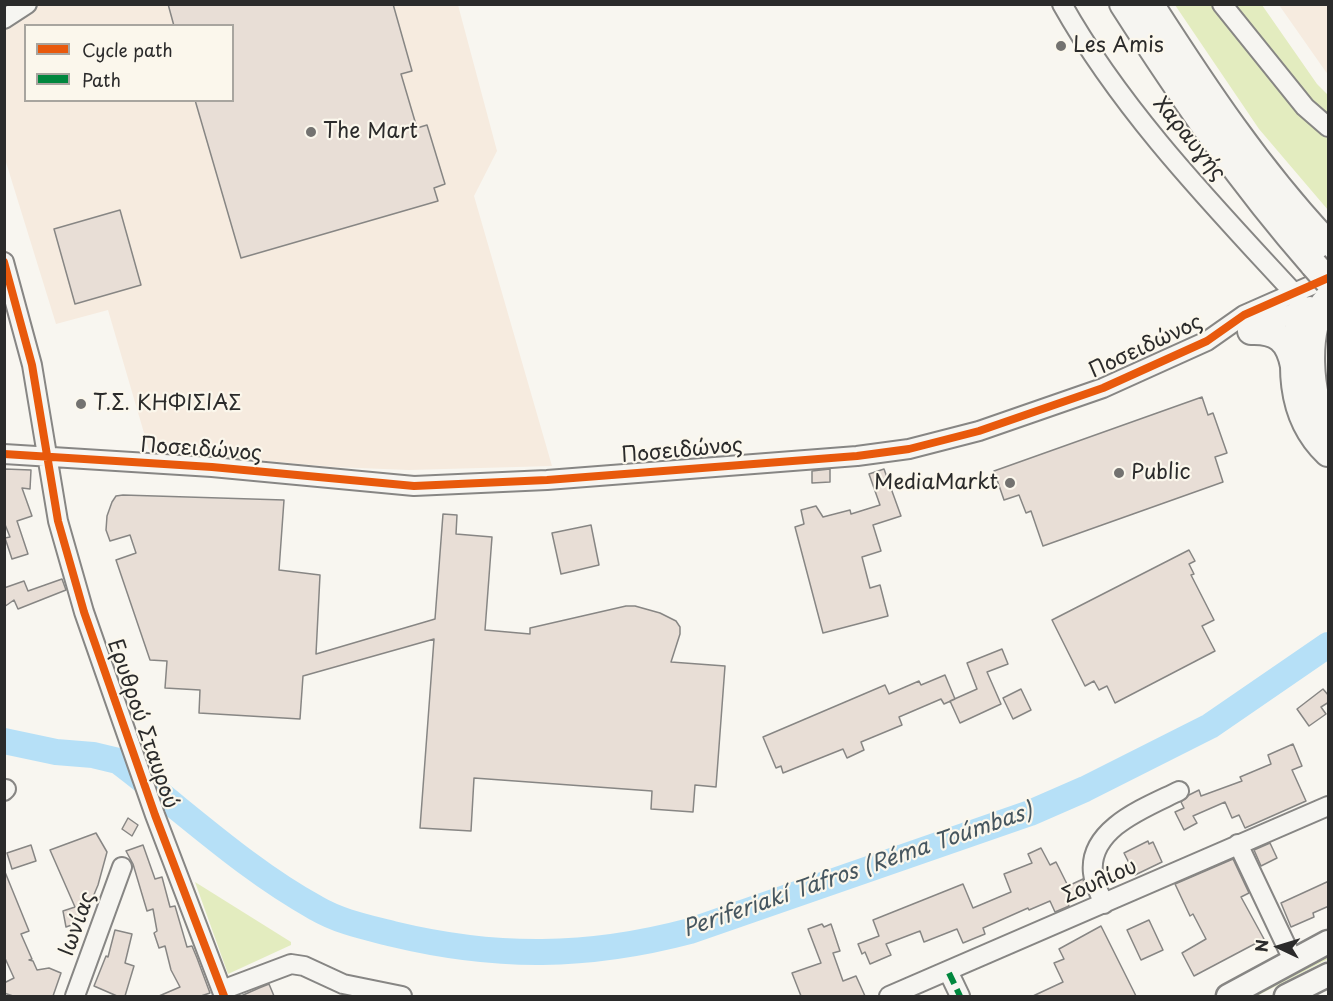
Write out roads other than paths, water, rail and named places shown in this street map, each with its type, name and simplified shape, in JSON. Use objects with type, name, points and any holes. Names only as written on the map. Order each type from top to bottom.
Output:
[{"type":"highway","points":[[1123,4],[1212,139],[1256,197],[1324,274]]},
{"type":"highway","points":[[1150,4],[1229,124],[1273,181],[1329,244]]},
{"type":"highway","points":[[1304,310],[1319,310],[1329,298]]},
{"type":"highway","points":[[1304,310],[1299,324],[1294,388],[1298,407],[1314,438],[1329,453]]},
{"type":"highway","points":[[1304,310],[1312,387],[1329,429]]},
{"type":"highway","points":[[1251,331],[1266,330],[1282,338],[1288,347],[1294,366]]},
{"type":"main road","points":[[1228,996],[1329,942]]},
{"type":"main road","points":[[1286,996],[1329,975]]},
{"type":"street","points":[[4,19],[27,4]]},
{"type":"street","name":"Χαραυγής","points":[[1062,4],[1084,44],[1171,156],[1304,310]]},
{"type":"street","points":[[1222,4],[1301,102],[1329,127]]},
{"type":"street","name":"Ερυθρού Σταυρού","points":[[4,261],[36,386],[45,457],[62,537],[104,673],[223,993]]},
{"type":"street","name":"Ποσειδώνος","points":[[1207,341],[1251,331],[1304,310],[1324,274]]},
{"type":"street","name":"Ποσειδώνος","points":[[4,454],[212,467],[414,486],[548,480],[857,456],[909,449],[979,431],[1103,388],[1207,341],[1244,315],[1304,310]]},
{"type":"street","points":[[1104,904],[1093,867],[1103,841],[1127,817],[1179,791]]},
{"type":"street","name":"Σουλίου","points":[[889,996],[949,973],[1238,844],[1329,806]]},
{"type":"street","points":[[1238,844],[1293,960]]},
{"type":"street","name":"Ιωνίας","points":[[75,996],[122,867]]},
{"type":"street","points":[[223,993],[291,964],[304,966],[343,984],[402,996]]},
{"type":"street","points":[[949,973],[960,996]]},
{"type":"waterway","name":"Periferiakí Táfros (Réma Toúmbas)","points":[[4,741],[56,752],[93,755],[118,761],[264,875],[316,908],[344,921],[393,934],[469,948],[542,952],[579,950],[652,940],[690,931],[1030,813],[1085,789],[1210,726],[1328,645]]},
{"type":"place","name":"Les Amis","points":[[1061,46]]},
{"type":"place","name":"The Mart","points":[[311,132]]},
{"type":"place","name":"Τ.Σ. ΚΗΦΙΣΙΑΣ","points":[[81,404]]},
{"type":"place","name":"Public","points":[[1119,473]]},
{"type":"place","name":"MediaMarkt","points":[[1010,483]]}]
